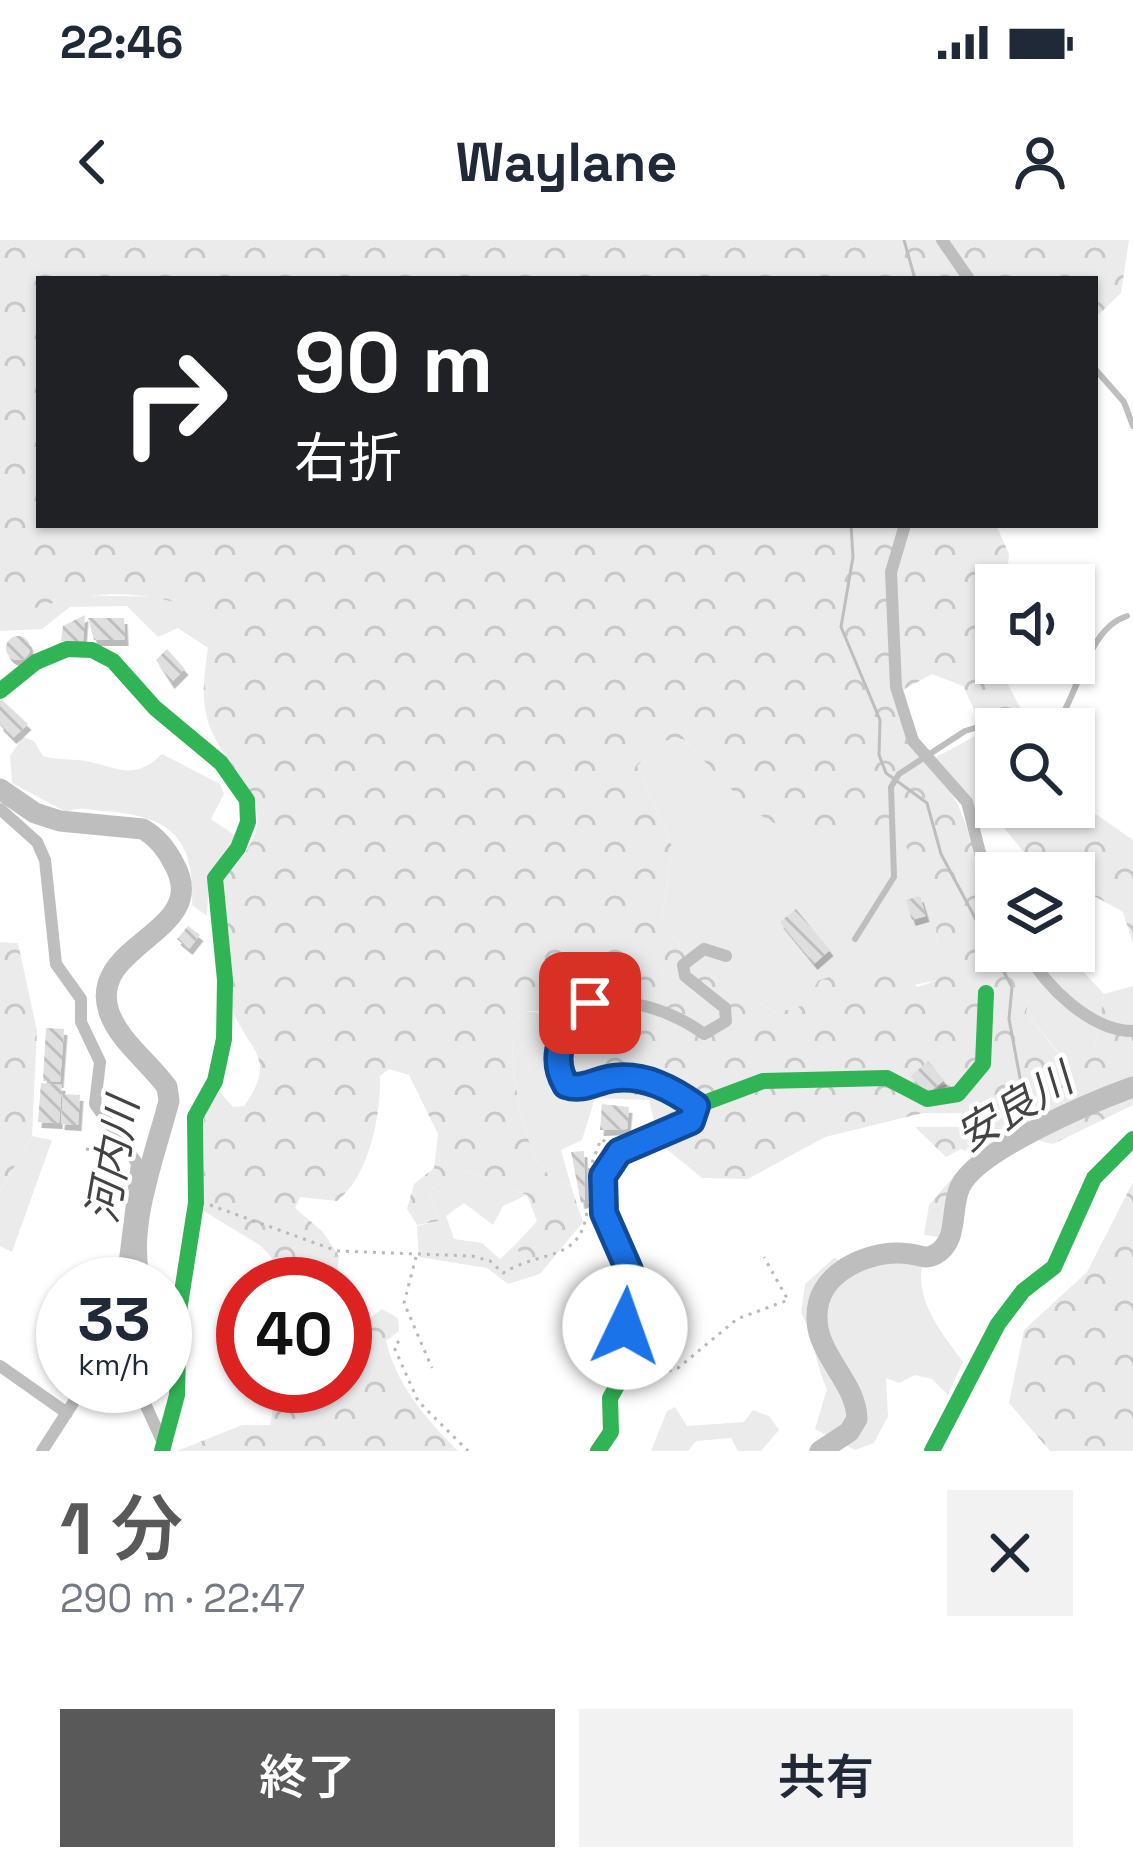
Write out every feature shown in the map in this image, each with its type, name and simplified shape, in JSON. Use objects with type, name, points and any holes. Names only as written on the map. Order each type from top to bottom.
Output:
[{"type":"street","points":[[942,240],[967,276]]},
{"type":"street","points":[[904,528],[891,572],[896,687],[904,724],[967,802],[980,852]]},
{"type":"street","points":[[0,692],[48,655],[84,648],[119,664],[155,708],[198,738],[248,800],[249,823],[238,853],[214,878],[224,1039],[215,1081],[195,1117],[196,1203],[184,1262],[166,1436]]},
{"type":"street","points":[[0,809],[37,842],[45,860],[56,964],[81,999],[81,1022],[100,1062],[95,1104],[133,1156],[138,1174],[126,1257]]},
{"type":"street","points":[[696,1106],[656,1082],[616,1077],[578,1089],[566,1085],[558,1052],[578,1013],[604,1000],[678,1017],[704,1034],[712,1032],[726,1021],[725,1008],[685,976],[682,964],[704,949],[726,956]]},
{"type":"street","points":[[1040,972],[1094,1022],[1112,1031],[1133,1031]]},
{"type":"street","points":[[696,1106],[763,1082],[886,1078],[928,1099],[958,1094],[983,1064],[986,992]]},
{"type":"street","points":[[598,1451],[611,1432],[610,1398],[626,1370],[623,1300],[629,1270],[604,1213],[601,1191],[607,1166],[619,1152],[691,1121],[696,1106]]},
{"type":"street","points":[[932,1451],[998,1324],[1022,1291],[1054,1267],[1094,1178],[1133,1139]]},
{"type":"street","points":[[0,1366],[36,1391]]},
{"type":"street","points":[[42,1451],[67,1413]]},
{"type":"lane","points":[[1098,372],[1124,402],[1133,426]]},
{"type":"lane","points":[[855,939],[894,878],[897,853],[891,787],[899,774],[965,731],[1008,718],[1052,729],[1066,714],[1096,645],[1113,620],[1127,616]]},
{"type":"path","points":[[589,1174],[591,1156],[601,1139],[619,1152]]},
{"type":"path","points":[[86,1149],[133,1156]]},
{"type":"path","points":[[196,1203],[247,1215],[337,1251],[472,1256],[490,1261],[502,1273],[566,1251],[587,1222],[589,1192]]},
{"type":"path","points":[[416,1255],[404,1304],[432,1368]]},
{"type":"path","points":[[620,1383],[679,1368],[737,1319],[788,1300],[764,1257]]},
{"type":"path","points":[[398,1341],[394,1347],[405,1381],[468,1451]]},
{"type":"green space","points":[[0,240],[1129,240],[1121,293],[1098,315],[1098,276],[36,276],[36,528],[997,528],[1009,554],[1008,564],[975,564],[975,684],[1007,684],[1021,708],[975,708],[975,712],[963,686],[932,674],[901,691],[905,729],[916,751],[953,796],[975,854],[975,972],[1028,972],[1034,981],[1026,1013],[1067,1064],[1095,1049],[1104,994],[1133,986],[1133,1105],[1053,1144],[1040,1141],[1030,1130],[956,1180],[938,1237],[924,1235],[929,1205],[973,1154],[961,1149],[946,1157],[915,1127],[968,1127],[961,1113],[923,1113],[825,1137],[748,1179],[702,1178],[659,1143],[649,1100],[595,1098],[578,1019],[558,1027],[539,1011],[525,1011],[512,1025],[523,1122],[546,1172],[571,1186],[583,1222],[540,1274],[514,1246],[537,1221],[527,1195],[461,1169],[429,1191],[439,1221],[417,1225],[407,1209],[414,1184],[434,1168],[438,1134],[409,1075],[389,1069],[380,1076],[375,1127],[357,1177],[337,1201],[300,1197],[295,1208],[323,1232],[339,1257],[271,1257],[204,1211],[204,1107],[220,1092],[233,1107],[244,1106],[255,1089],[260,1063],[237,1020],[225,976],[220,882],[246,852],[257,827],[256,806],[221,749],[204,699],[211,614],[156,598],[80,597],[0,620]],"holes":[[[683,739],[751,810],[801,838],[881,843],[896,820],[936,922],[937,980],[918,987],[876,960],[818,981],[805,1005],[777,1013],[695,967],[662,920],[672,846],[637,766],[660,741]]]},
{"type":"green space","points":[[66,595],[168,597],[212,614],[211,650],[178,628],[158,637],[127,606],[70,607],[42,629],[0,631],[0,620]]},
{"type":"green space","points":[[975,736],[975,808],[955,798],[924,764]]},
{"type":"green space","points":[[23,737],[34,741],[43,756],[120,770],[144,767],[162,754],[220,784],[224,794],[211,819],[237,837],[209,874],[207,916],[192,905],[192,881],[183,846],[161,825],[126,814],[66,812],[12,783],[10,756]]},
{"type":"green space","points":[[683,739],[751,810],[896,819],[936,922],[938,980],[777,1013],[695,967],[662,920],[672,846],[637,766],[660,741]]},
{"type":"green space","points":[[1095,814],[1133,840],[1133,944],[1123,912],[1095,897],[1095,852],[1025,852],[1005,828],[1095,828]]},
{"type":"green space","points":[[0,942],[18,943],[37,1031],[32,1136],[0,1192]]},
{"type":"green space","points":[[1027,972],[1084,972],[1104,994],[1095,1049],[1068,1064],[1026,1013],[1033,981]]},
{"type":"green space","points":[[525,1011],[578,1018],[595,1098],[582,1140],[561,1150],[571,1186],[546,1172],[523,1122],[512,1025]]},
{"type":"green space","points":[[32,1136],[52,1140],[12,1252],[0,1246],[0,1192]]},
{"type":"green space","points":[[461,1169],[527,1195],[503,1206],[493,1225],[464,1203],[446,1216],[454,1239],[482,1243],[500,1259],[514,1246],[540,1274],[508,1284],[487,1268],[419,1257],[417,1226],[439,1221],[429,1191]]},
{"type":"green space","points":[[1133,1182],[1133,1451],[1050,1451],[1009,1403],[1024,1330],[1087,1272]]},
{"type":"green space","points":[[834,1258],[861,1268],[908,1258],[922,1266],[927,1305],[963,1362],[948,1395],[932,1379],[915,1375],[899,1383],[886,1378],[888,1416],[874,1443],[855,1450],[815,1429],[827,1389],[801,1313],[805,1284]]},
{"type":"green space","points":[[382,1309],[398,1318],[399,1331],[386,1341],[397,1373],[424,1414],[458,1451],[177,1451],[242,1425],[270,1425],[272,1413],[372,1413],[372,1317]]},
{"type":"green space","points":[[675,1407],[687,1426],[744,1422],[753,1410],[769,1416],[779,1430],[761,1451],[738,1451],[731,1438],[696,1441],[688,1451],[651,1451],[667,1411]]},
{"type":"building","points":[[85,615],[83,641],[61,641],[63,626]]},
{"type":"building","points":[[88,618],[124,618],[125,640],[94,640]]},
{"type":"building","points":[[18,636],[30,648],[18,660],[6,648]]},
{"type":"building","points":[[167,649],[185,669],[171,683],[156,660]]},
{"type":"building","points":[[0,698],[28,724],[13,738],[0,725]]},
{"type":"building","points":[[920,896],[926,916],[912,920],[906,900]]},
{"type":"building","points":[[796,909],[830,950],[814,964],[780,922]]},
{"type":"building","points":[[188,926],[200,935],[189,949],[177,939]]},
{"type":"building","points":[[46,1028],[64,1029],[60,1082],[43,1081]]},
{"type":"building","points":[[928,1061],[944,1080],[926,1095],[911,1076]]},
{"type":"building","points":[[41,1083],[62,1085],[59,1123],[38,1122]]},
{"type":"building","points":[[63,1094],[80,1095],[78,1125],[61,1124]]},
{"type":"building","points":[[602,1104],[629,1107],[627,1129],[600,1130]]},
{"type":"building","points":[[584,1151],[585,1202],[581,1203],[571,1152]]},
{"type":"waterway","points":[[904,240],[914,276]]},
{"type":"waterway","points":[[851,528],[853,557],[841,627],[880,720],[879,755],[886,773],[927,803],[941,854],[1012,987],[1009,1019],[1021,1083],[1009,1121],[1014,1145]]},
{"type":"waterway","name":"河内川","points":[[0,789],[35,813],[60,821],[143,829],[168,854],[181,887],[177,907],[115,969],[107,989],[114,1023],[167,1087],[169,1101],[139,1216],[137,1257]]},
{"type":"waterway","name":"安良川","points":[[820,1451],[849,1432],[857,1419],[849,1389],[819,1334],[819,1301],[833,1278],[869,1257],[936,1254],[948,1241],[957,1195],[971,1173],[1038,1128],[1133,1087]]},
{"type":"traffic: fast","points":[[0,691],[36,662],[67,649],[92,650],[113,661],[155,708],[221,763],[247,800],[248,822],[238,848],[215,878],[225,980],[224,1039],[215,1081],[195,1117],[196,1203],[179,1311],[177,1395],[162,1451]]},
{"type":"traffic: fast","points":[[598,1451],[611,1432],[610,1398],[626,1370],[623,1299],[629,1270],[604,1213],[603,1176],[619,1152],[691,1121],[696,1106],[763,1081],[887,1078],[927,1099],[958,1094],[983,1064],[986,993]]},
{"type":"traffic: fast","points":[[932,1451],[998,1324],[1023,1291],[1054,1267],[1094,1178],[1133,1139]]},
{"type":"route","points":[[590,1003],[563,1033],[558,1052],[566,1085],[578,1089],[616,1077],[656,1082],[696,1106],[691,1121],[619,1152],[603,1176],[604,1213],[629,1270],[623,1300],[625,1327]]}]
